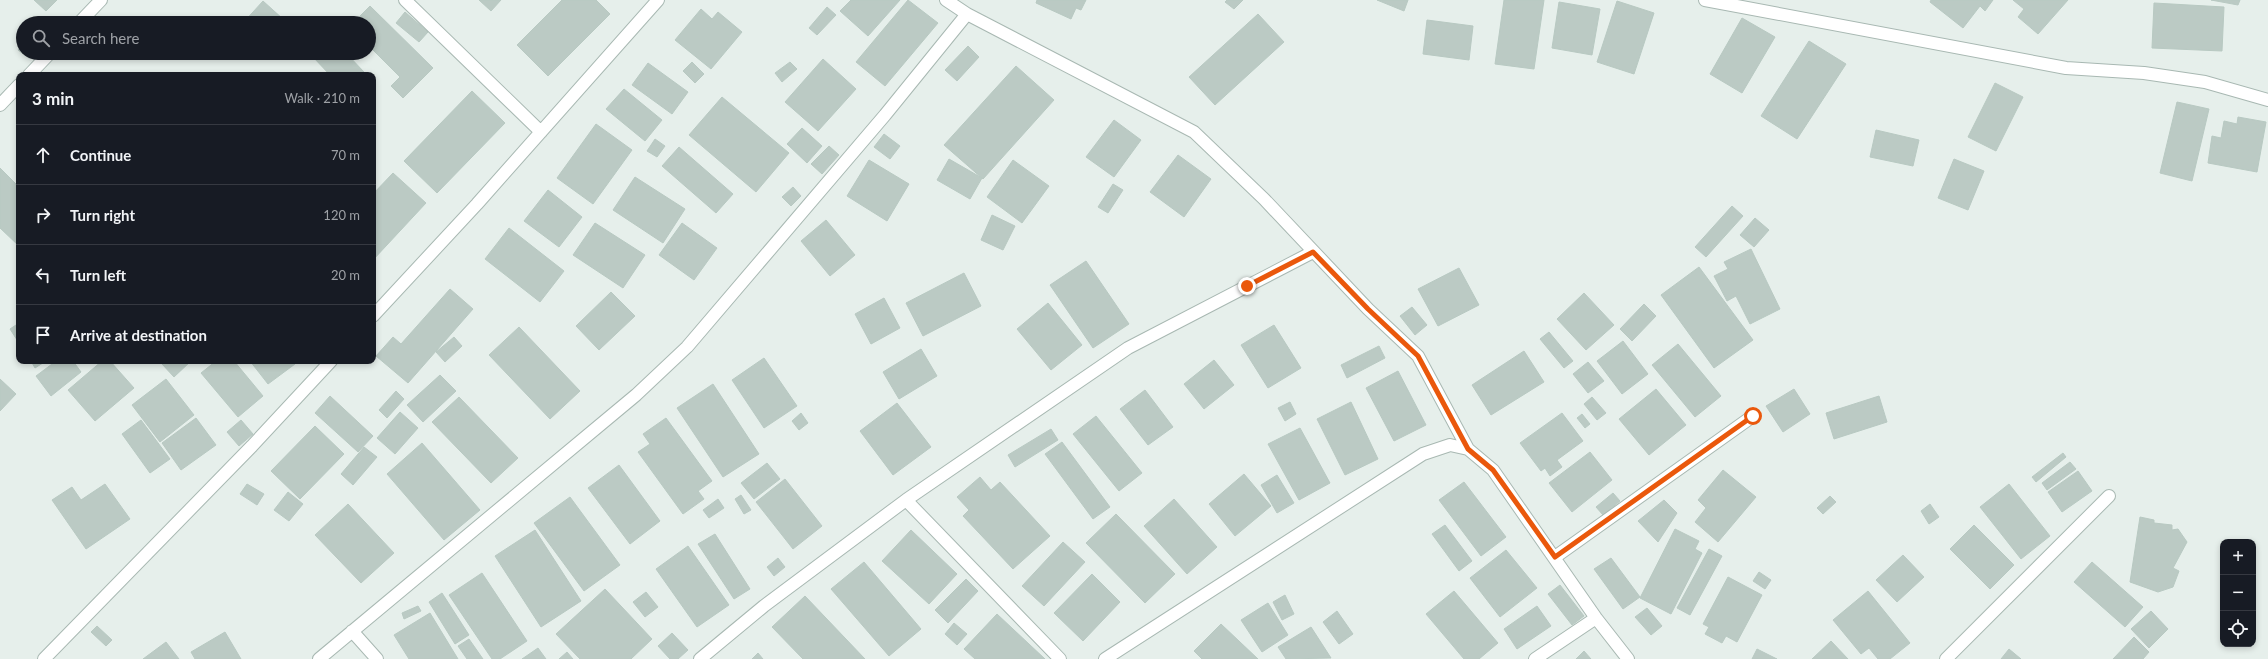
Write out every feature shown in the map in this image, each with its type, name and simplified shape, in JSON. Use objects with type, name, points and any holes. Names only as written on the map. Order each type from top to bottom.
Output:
[{"type":"street","points":[[85,16],[100,0]]},
{"type":"street","points":[[405,0],[541,132]]},
{"type":"street","points":[[376,313],[477,204],[658,0]]},
{"type":"street","points":[[946,0],[967,14],[1194,132],[1264,199],[1368,309],[1418,356],[1468,449],[1493,470],[1596,618],[1628,659]]},
{"type":"street","points":[[1704,0],[2066,68],[2144,73],[2205,82],[2268,100]]},
{"type":"street","points":[[319,659],[636,394],[687,347],[885,115],[967,14]]},
{"type":"street","points":[[32,72],[43,60]]},
{"type":"street","points":[[0,105],[16,88]]},
{"type":"street","points":[[700,659],[764,606],[906,500],[1128,348],[1313,252]]},
{"type":"street","points":[[44,659],[252,446],[328,364]]},
{"type":"street","points":[[1555,557],[1753,416]]},
{"type":"street","points":[[1105,659],[1422,454],[1450,445],[1468,449]]},
{"type":"street","points":[[1946,659],[2108,496]]},
{"type":"street","points":[[906,500],[1060,659]]},
{"type":"street","points":[[1535,659],[1596,618]]},
{"type":"street","points":[[352,631],[377,659]]},
{"type":"building","points":[[34,0],[57,0],[46,11]]},
{"type":"building","points":[[479,0],[501,0],[491,11]]},
{"type":"building","points":[[562,0],[596,0],[610,14],[548,76],[517,45]]},
{"type":"building","points":[[851,0],[900,0],[868,36],[840,11]]},
{"type":"building","points":[[908,0],[938,23],[885,86],[856,62]]},
{"type":"building","points":[[1037,0],[1086,0],[1081,10],[1076,8],[1071,19],[1036,3]]},
{"type":"building","points":[[1227,0],[1243,0],[1234,9],[1225,2]]},
{"type":"building","points":[[1377,0],[1408,0],[1404,11]]},
{"type":"building","points":[[1504,0],[1544,0],[1534,69],[1495,64]]},
{"type":"building","points":[[1931,0],[1993,0],[1985,11],[1980,6],[1963,28],[1930,2]]},
{"type":"building","points":[[2013,0],[2068,0],[2038,34],[2018,17],[2024,9]]},
{"type":"building","points":[[2211,0],[2240,0],[2238,5]]},
{"type":"building","points":[[263,1],[280,16],[249,16]]},
{"type":"building","points":[[1617,1],[1654,13],[1634,74],[1597,62]]},
{"type":"building","points":[[1559,2],[1600,9],[1592,55],[1552,48]]},
{"type":"building","points":[[2154,3],[2224,7],[2222,51],[2152,48]]},
{"type":"building","points":[[370,6],[433,68],[403,98],[391,86],[400,77],[376,53],[376,16],[360,16]]},
{"type":"building","points":[[827,7],[836,15],[817,35],[809,28]]},
{"type":"building","points":[[701,9],[712,19],[718,12],[742,32],[711,69],[675,40]]},
{"type":"building","points":[[405,12],[428,32],[419,42],[396,23]]},
{"type":"building","points":[[1258,14],[1284,42],[1215,105],[1189,77]]},
{"type":"building","points":[[1742,18],[1775,37],[1742,93],[1710,74]]},
{"type":"building","points":[[1427,20],[1473,26],[1469,60],[1423,54]]},
{"type":"building","points":[[1809,41],[1846,64],[1797,139],[1761,116]]},
{"type":"building","points":[[968,46],[979,57],[957,81],[945,70]]},
{"type":"building","points":[[823,59],[856,89],[818,131],[785,102]]},
{"type":"building","points":[[316,60],[353,60],[364,72],[327,72]]},
{"type":"building","points":[[692,62],[704,74],[695,83],[683,71]]},
{"type":"building","points":[[790,62],[797,69],[782,82],[775,73]]},
{"type":"building","points":[[648,63],[688,92],[672,114],[632,85]]},
{"type":"building","points":[[1016,66],[1054,100],[983,179],[944,145]]},
{"type":"building","points":[[1995,83],[2023,97],[1996,151],[1968,137]]},
{"type":"building","points":[[624,89],[662,120],[645,141],[606,109]]},
{"type":"building","points":[[472,91],[505,123],[437,193],[404,161]]},
{"type":"building","points":[[722,97],[789,153],[756,192],[689,135]]},
{"type":"building","points":[[2177,102],[2209,109],[2192,181],[2160,173]]},
{"type":"building","points":[[2238,117],[2266,122],[2257,172],[2208,163],[2212,136],[2221,138],[2224,121],[2237,124]]},
{"type":"building","points":[[1114,120],[1141,140],[1114,177],[1086,157]]},
{"type":"building","points":[[596,124],[632,150],[593,204],[557,178]]},
{"type":"building","points":[[802,128],[822,146],[807,163],[787,144]]},
{"type":"building","points":[[1876,130],[1919,140],[1913,166],[1870,157]]},
{"type":"building","points":[[884,134],[900,146],[890,159],[874,147]]},
{"type":"building","points":[[655,139],[665,146],[657,157],[647,151]]},
{"type":"building","points":[[829,146],[839,155],[822,174],[811,164]]},
{"type":"building","points":[[679,147],[733,194],[716,213],[662,166]]},
{"type":"building","points":[[1178,155],[1211,179],[1184,217],[1150,192]]},
{"type":"building","points":[[949,159],[982,178],[970,199],[937,180]]},
{"type":"building","points":[[1954,159],[1984,171],[1968,210],[1938,198]]},
{"type":"building","points":[[869,160],[909,184],[887,221],[847,196]]},
{"type":"building","points":[[1013,160],[1049,186],[1022,223],[987,197]]},
{"type":"building","points":[[0,168],[16,184],[16,243],[0,228]]},
{"type":"building","points":[[393,173],[426,203],[376,257],[376,191]]},
{"type":"building","points":[[635,177],[685,209],[663,243],[613,210]]},
{"type":"building","points":[[1113,184],[1123,190],[1108,213],[1098,207]]},
{"type":"building","points":[[793,187],[801,196],[791,206],[782,197]]},
{"type":"building","points":[[548,190],[582,217],[559,247],[524,221]]},
{"type":"building","points":[[1732,206],[1743,216],[1706,257],[1695,247]]},
{"type":"building","points":[[992,215],[1015,226],[1003,250],[981,240]]},
{"type":"building","points":[[1755,218],[1769,230],[1754,247],[1740,235]]},
{"type":"building","points":[[826,220],[855,255],[830,276],[801,241]]},
{"type":"building","points":[[595,223],[645,255],[623,288],[573,255]]},
{"type":"building","points":[[682,223],[717,248],[694,280],[659,255]]},
{"type":"building","points":[[509,228],[564,271],[540,302],[485,259]]},
{"type":"building","points":[[1751,249],[1780,309],[1750,324],[1736,296],[1727,301],[1714,276],[1728,269],[1724,262]]},
{"type":"building","points":[[1086,261],[1129,324],[1093,348],[1050,285]]},
{"type":"building","points":[[1699,267],[1753,340],[1714,368],[1661,295]]},
{"type":"building","points":[[1459,268],[1479,305],[1438,326],[1418,289]]},
{"type":"building","points":[[964,273],[981,306],[923,336],[906,303]]},
{"type":"building","points":[[450,289],[473,309],[408,383],[376,356],[393,337],[401,344]]},
{"type":"building","points":[[611,292],[635,316],[599,350],[576,326]]},
{"type":"building","points":[[1584,293],[1614,325],[1586,350],[1557,319]]},
{"type":"building","points":[[884,298],[900,328],[871,344],[855,314]]},
{"type":"building","points":[[1048,303],[1082,345],[1051,370],[1017,329]]},
{"type":"building","points":[[1644,304],[1656,316],[1632,341],[1620,329]]},
{"type":"building","points":[[1412,307],[1427,325],[1415,335],[1400,316]]},
{"type":"building","points":[[16,325],[16,338],[10,329]]},
{"type":"building","points":[[1274,325],[1301,368],[1268,388],[1241,345]]},
{"type":"building","points":[[519,327],[580,391],[550,419],[489,355]]},
{"type":"building","points":[[1549,332],[1573,361],[1564,368],[1540,339]]},
{"type":"building","points":[[454,337],[462,346],[445,362],[436,352]]},
{"type":"building","points":[[1623,341],[1648,374],[1622,394],[1597,361]]},
{"type":"building","points":[[1678,344],[1721,396],[1695,417],[1652,365]]},
{"type":"building","points":[[1379,346],[1385,358],[1347,378],[1341,365]]},
{"type":"building","points":[[921,349],[937,376],[899,399],[883,372]]},
{"type":"building","points":[[1524,351],[1544,382],[1491,415],[1472,385]]},
{"type":"building","points":[[764,358],[797,406],[764,428],[732,380]]},
{"type":"building","points":[[1214,360],[1234,385],[1204,409],[1184,384]]},
{"type":"building","points":[[1588,362],[1604,381],[1588,393],[1573,374]]},
{"type":"building","points":[[33,364],[41,364],[35,368]]},
{"type":"building","points":[[52,364],[75,364],[81,372],[51,396],[36,376]]},
{"type":"building","points":[[98,364],[113,364],[134,388],[95,421],[68,390]]},
{"type":"building","points":[[162,364],[188,364],[174,377]]},
{"type":"building","points":[[212,364],[236,364],[263,396],[238,417],[201,373]]},
{"type":"building","points":[[252,364],[295,364],[268,384]]},
{"type":"building","points":[[1398,371],[1426,425],[1394,441],[1366,388]]},
{"type":"building","points":[[440,375],[456,391],[423,422],[407,405]]},
{"type":"building","points":[[0,379],[16,394],[0,411]]},
{"type":"building","points":[[166,379],[194,415],[160,442],[132,405]]},
{"type":"building","points":[[713,384],[759,454],[723,477],[677,408]]},
{"type":"building","points":[[1656,389],[1686,425],[1649,455],[1619,419]]},
{"type":"building","points":[[1794,389],[1810,414],[1783,432],[1766,406]]},
{"type":"building","points":[[1145,390],[1173,427],[1148,445],[1120,409]]},
{"type":"building","points":[[396,391],[404,399],[387,418],[379,410]]},
{"type":"building","points":[[330,396],[373,436],[358,452],[315,413]]},
{"type":"building","points":[[1879,396],[1887,422],[1834,439],[1826,413]]},
{"type":"building","points":[[459,397],[518,458],[491,483],[432,422]]},
{"type":"building","points":[[1592,397],[1606,413],[1597,420],[1584,404]]},
{"type":"building","points":[[1290,402],[1296,414],[1285,421],[1278,408]]},
{"type":"building","points":[[1351,402],[1378,459],[1345,475],[1317,419]]},
{"type":"building","points":[[897,403],[931,447],[893,475],[860,431]]},
{"type":"building","points":[[400,412],[418,428],[395,454],[377,438]]},
{"type":"building","points":[[801,413],[808,423],[799,430],[792,421]]},
{"type":"building","points":[[1562,413],[1583,441],[1557,460],[1562,467],[1550,476],[1545,468],[1541,471],[1520,443]]},
{"type":"building","points":[[1582,414],[1590,424],[1585,428],[1577,418]]},
{"type":"building","points":[[1096,416],[1142,473],[1119,491],[1073,434]]},
{"type":"building","points":[[196,418],[216,445],[181,470],[162,443]]},
{"type":"building","points":[[666,418],[712,481],[698,491],[704,499],[683,514],[638,452],[650,444],[643,434]]},
{"type":"building","points":[[141,420],[170,459],[150,473],[122,434]]},
{"type":"building","points":[[241,420],[253,434],[239,446],[227,432]]},
{"type":"building","points":[[315,426],[344,454],[300,499],[271,471]]},
{"type":"building","points":[[1300,428],[1330,483],[1299,500],[1268,444]]},
{"type":"building","points":[[1051,429],[1058,440],[1015,467],[1008,455]]},
{"type":"building","points":[[1062,442],[1110,507],[1093,519],[1045,454]]},
{"type":"building","points":[[422,443],[480,510],[444,540],[387,474]]},
{"type":"building","points":[[364,447],[377,457],[353,485],[341,474]]},
{"type":"building","points":[[1590,452],[1612,480],[1572,512],[1549,483]]},
{"type":"building","points":[[2063,453],[2066,457],[2036,482],[2032,477]]},
{"type":"building","points":[[2070,462],[2076,469],[2047,490],[2042,483]]},
{"type":"building","points":[[767,463],[780,479],[754,499],[741,483]]},
{"type":"building","points":[[619,465],[660,521],[630,544],[588,488]]},
{"type":"building","points":[[1723,470],[1756,497],[1718,542],[1695,522],[1706,508],[1698,500]]},
{"type":"building","points":[[2078,471],[2092,491],[2062,512],[2048,492]]},
{"type":"building","points":[[1244,474],[1271,506],[1235,536],[1209,504]]},
{"type":"building","points":[[1277,475],[1294,503],[1277,513],[1261,485]]},
{"type":"building","points":[[980,477],[991,490],[1000,482],[1050,536],[1013,569],[963,516],[969,510],[957,497]]},
{"type":"building","points":[[785,479],[822,526],[793,549],[756,502]]},
{"type":"building","points":[[1464,482],[1506,537],[1481,556],[1439,500]]},
{"type":"building","points":[[105,484],[130,519],[86,549],[52,500],[72,487],[81,500]]},
{"type":"building","points":[[247,484],[264,494],[257,505],[240,494]]},
{"type":"building","points":[[2009,484],[2050,536],[2021,559],[1980,507]]},
{"type":"building","points":[[288,492],[303,504],[289,521],[274,510]]},
{"type":"building","points":[[1613,493],[1620,501],[1603,515],[1596,507]]},
{"type":"building","points":[[741,495],[751,510],[744,514],[735,499]]},
{"type":"building","points":[[1830,496],[1836,502],[1823,514],[1817,508]]},
{"type":"building","points":[[570,497],[620,565],[584,591],[534,523]]},
{"type":"building","points":[[718,499],[724,508],[709,518],[703,510]]},
{"type":"building","points":[[1174,499],[1217,547],[1187,574],[1144,526]]},
{"type":"building","points":[[1664,500],[1677,513],[1658,542],[1638,521]]},
{"type":"building","points":[[348,504],[394,553],[361,583],[315,535]]},
{"type":"building","points":[[1930,504],[1939,517],[1929,524],[1921,511]]},
{"type":"building","points":[[1116,514],[1175,574],[1145,603],[1086,543]]},
{"type":"building","points":[[2140,517],[2154,520],[2154,523],[2172,525],[2172,530],[2178,529],[2187,542],[2173,568],[2179,571],[2173,587],[2158,592],[2130,582]]},
{"type":"building","points":[[1445,525],[1472,561],[1459,571],[1432,534]]},
{"type":"building","points":[[1974,525],[2014,565],[1990,589],[1950,549]]},
{"type":"building","points":[[1675,529],[1699,541],[1695,549],[1702,553],[1671,614],[1640,598]]},
{"type":"building","points":[[535,530],[581,601],[541,627],[495,556]]},
{"type":"building","points":[[911,530],[957,574],[929,604],[882,561]]},
{"type":"building","points":[[715,534],[750,589],[734,599],[698,544]]},
{"type":"building","points":[[1063,542],[1085,562],[1044,606],[1022,586]]},
{"type":"building","points":[[688,546],[729,605],[697,627],[656,569]]},
{"type":"building","points":[[1709,549],[1722,556],[1690,615],[1677,608]]},
{"type":"building","points":[[1506,550],[1537,588],[1500,617],[1470,578]]},
{"type":"building","points":[[1903,555],[1924,577],[1897,602],[1876,580]]},
{"type":"building","points":[[778,558],[785,567],[774,576],[767,567]]},
{"type":"building","points":[[1611,558],[1640,597],[1623,609],[1594,569]]},
{"type":"building","points":[[864,562],[921,629],[889,656],[831,589]]},
{"type":"building","points":[[2092,562],[2143,607],[2125,627],[2074,582]]},
{"type":"building","points":[[1759,572],[1771,580],[1765,589],[1753,581]]},
{"type":"building","points":[[482,573],[527,641],[500,659],[492,659],[449,595]]},
{"type":"building","points":[[1092,574],[1120,602],[1083,641],[1054,613]]},
{"type":"building","points":[[1728,577],[1762,595],[1737,642],[1726,636],[1722,643],[1705,634],[1709,627],[1703,624]]},
{"type":"building","points":[[966,579],[978,591],[948,623],[935,610]]},
{"type":"building","points":[[1560,585],[1584,616],[1572,625],[1548,594]]},
{"type":"building","points":[[605,589],[652,639],[631,659],[580,659],[556,634]]},
{"type":"building","points":[[1454,591],[1498,643],[1479,659],[1464,659],[1426,614]]},
{"type":"building","points":[[1868,591],[1910,643],[1890,659],[1878,659],[1869,648],[1861,654],[1833,620]]},
{"type":"building","points":[[646,592],[658,607],[645,617],[633,602]]},
{"type":"building","points":[[442,593],[469,635],[455,644],[429,602]]},
{"type":"building","points":[[1285,595],[1294,614],[1282,620],[1273,602]]},
{"type":"building","points":[[805,596],[865,659],[803,659],[772,627]]},
{"type":"building","points":[[1268,603],[1288,635],[1262,652],[1241,620]]},
{"type":"building","points":[[418,606],[421,611],[404,619],[402,613]]},
{"type":"building","points":[[1537,606],[1551,626],[1517,649],[1504,629]]},
{"type":"building","points":[[1647,608],[1662,626],[1651,635],[1635,617]]},
{"type":"building","points":[[1337,611],[1353,634],[1339,644],[1323,622]]},
{"type":"building","points":[[2151,611],[2168,629],[2149,648],[2131,629]]},
{"type":"building","points":[[430,613],[458,659],[409,659],[394,635]]},
{"type":"building","points":[[997,614],[1045,659],[975,659],[964,649]]},
{"type":"building","points":[[954,623],[967,634],[957,645],[945,634]]},
{"type":"building","points":[[1221,624],[1258,659],[1202,659],[1194,651]]},
{"type":"building","points":[[97,626],[112,640],[106,646],[91,632]]},
{"type":"building","points":[[1311,627],[1331,658],[1286,659],[1278,647]]},
{"type":"building","points":[[225,632],[241,659],[195,659],[191,652]]},
{"type":"building","points":[[672,633],[688,650],[678,659],[670,659],[658,646]]},
{"type":"building","points":[[2134,637],[2149,652],[2143,659],[2113,659]]},
{"type":"building","points":[[469,639],[483,659],[467,659],[458,646]]},
{"type":"building","points":[[1831,641],[1848,659],[1812,659]]},
{"type":"building","points":[[166,642],[179,659],[143,659]]},
{"type":"building","points":[[538,648],[546,659],[522,659]]},
{"type":"building","points":[[1757,649],[1777,659],[1752,659]]},
{"type":"building","points":[[2009,649],[2021,659],[2001,659]]},
{"type":"building","points":[[1584,651],[1591,659],[1576,659]]},
{"type":"building","points":[[567,652],[573,659],[559,659]]},
{"type":"building","points":[[758,653],[763,659],[752,659]]},
{"type":"route","points":[[1247,286],[1313,252],[1368,309],[1418,356],[1468,449],[1493,470],[1555,557],[1753,416]]}]
